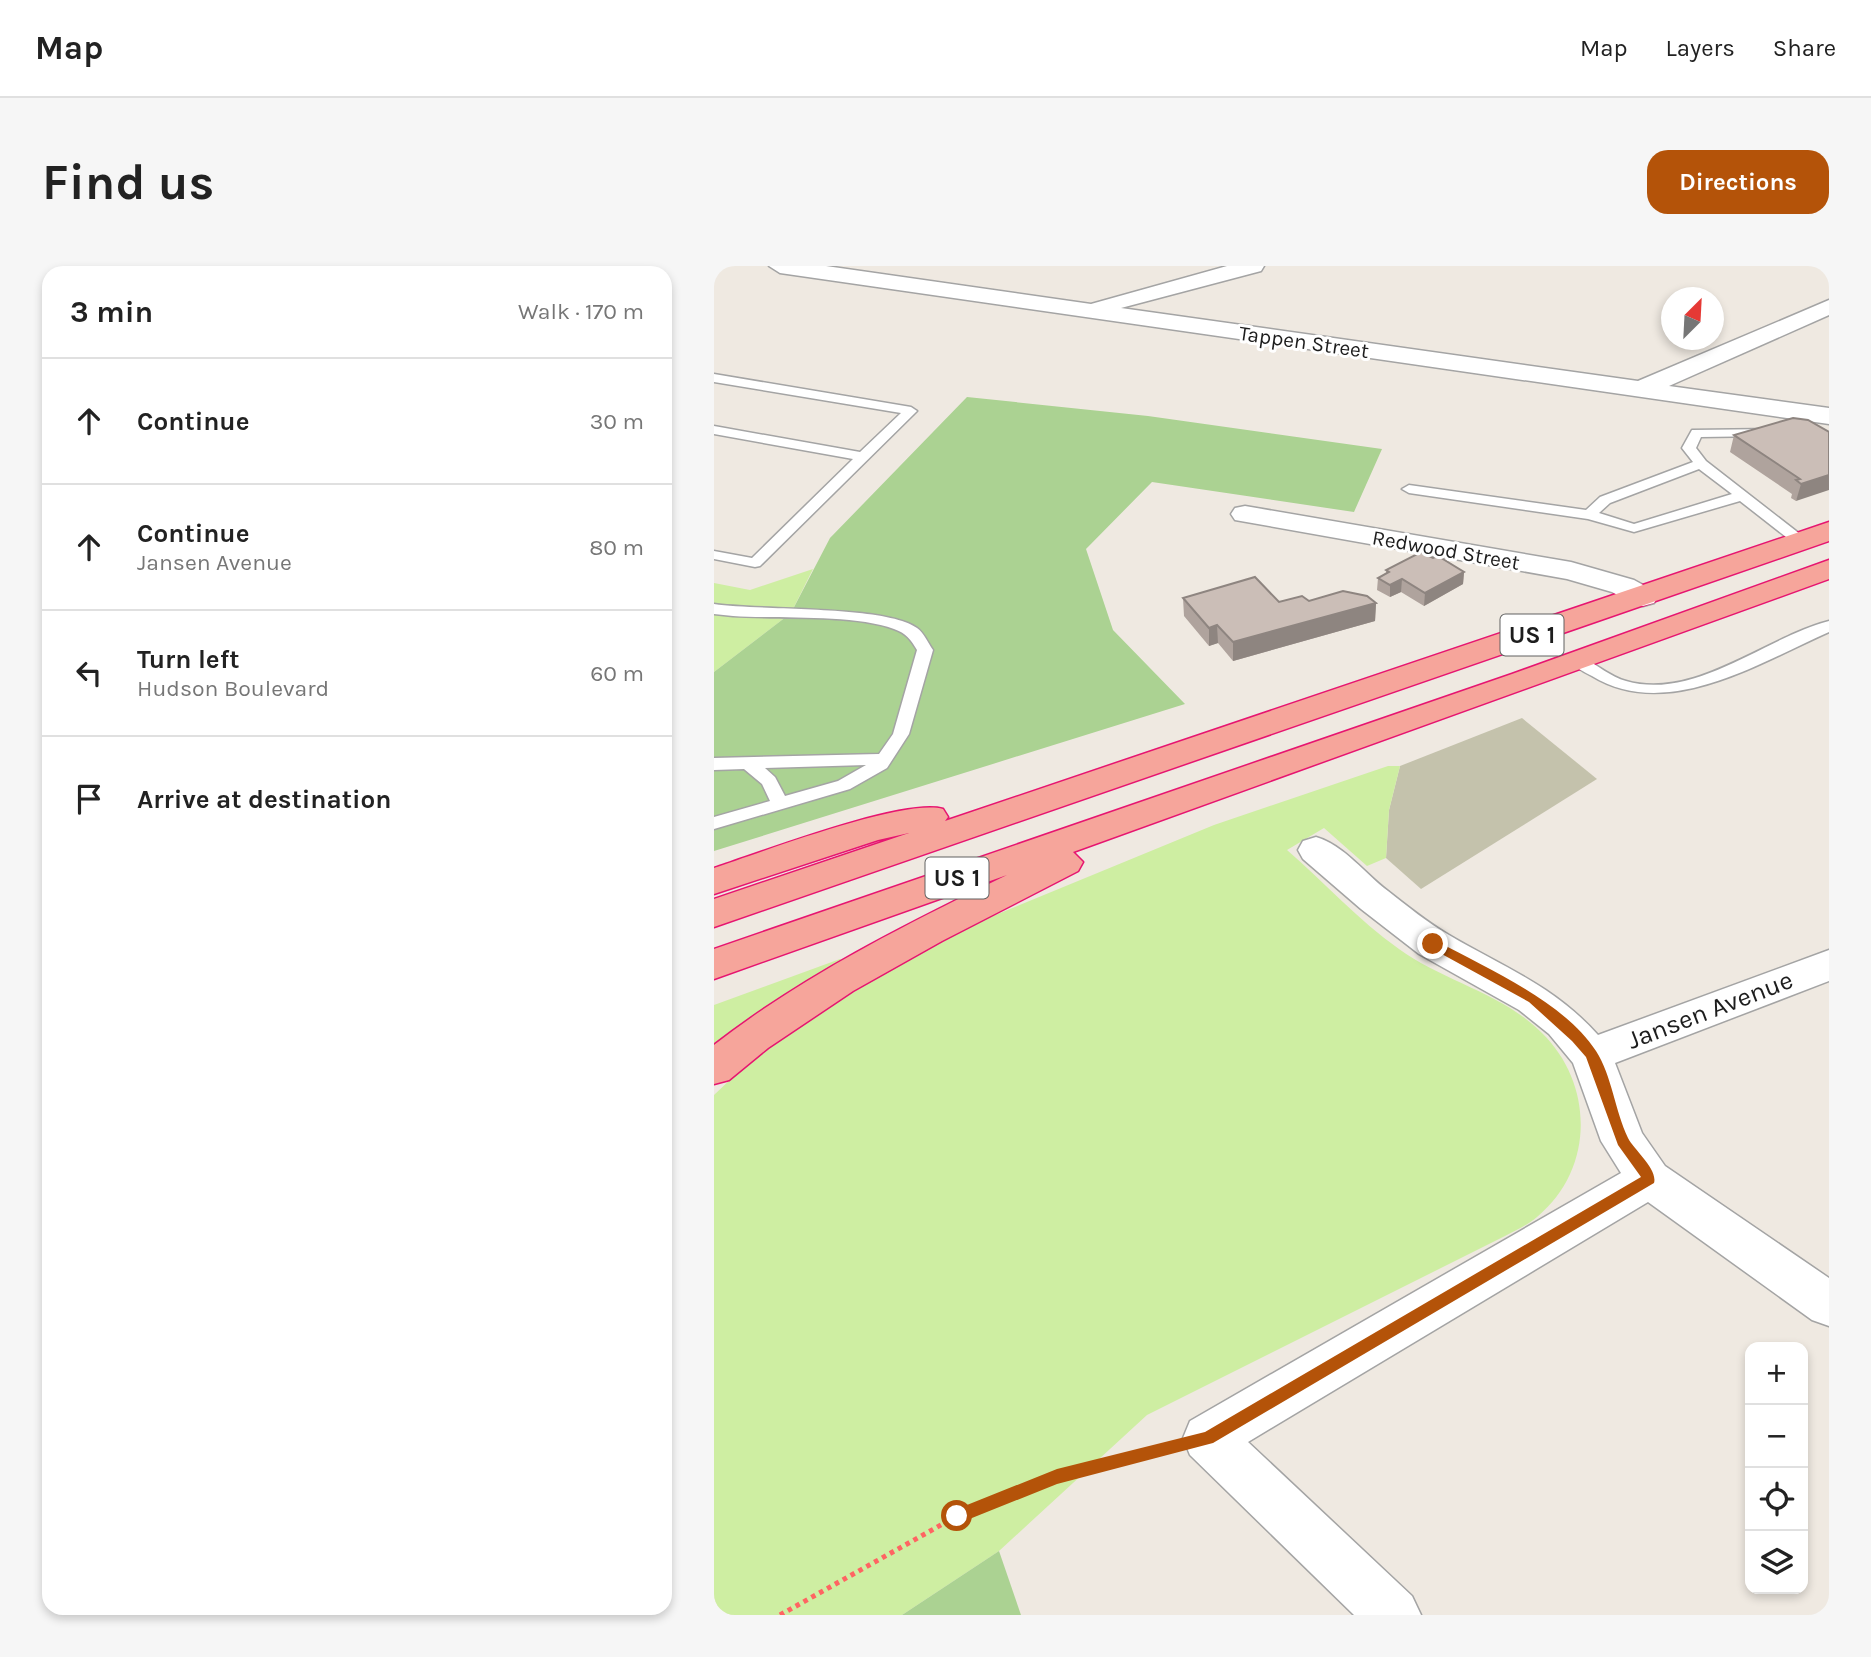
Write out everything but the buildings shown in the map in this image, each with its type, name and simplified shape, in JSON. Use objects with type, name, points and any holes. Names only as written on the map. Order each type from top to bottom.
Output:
[{"type":"highway","name":"US 1","points":[[714,913],[1643,597],[1829,531]]},
{"type":"highway","name":"US 1","points":[[714,964],[1578,661],[1829,569]]},
{"type":"highway","points":[[714,881],[873,829],[1097,781]]},
{"type":"highway","points":[[714,1068],[778,1020],[890,950],[1201,794]]},
{"type":"street","name":"Tappen Street","points":[[780,266],[1829,416]]},
{"type":"street","points":[[1085,310],[1253,266]]},
{"type":"street","points":[[1641,390],[1829,307]]},
{"type":"street","name":"Redwood Street","points":[[1245,514],[1562,569],[1608,581],[1643,597]]},
{"type":"street","points":[[1316,850],[1374,900],[1433,944],[1533,999],[1563,1023],[1591,1055],[1623,1141],[1649,1179],[1829,1305]]},
{"type":"street","name":"Jansen Avenue","points":[[1591,1055],[1829,965]]},
{"type":"street","points":[[1394,1615],[1208,1438],[1649,1179]]},
{"type":"lane","points":[[714,379],[911,411],[755,563],[714,555]]},
{"type":"lane","points":[[714,430],[863,457]]},
{"type":"lane","points":[[1787,432],[1698,433],[1689,448],[1701,464],[1800,541]]},
{"type":"lane","points":[[1589,515],[1605,499],[1701,464]]},
{"type":"lane","points":[[1409,489],[1589,515],[1634,528],[1741,496]]},
{"type":"lane","points":[[714,609],[825,618],[874,617],[912,630],[925,650],[901,734],[885,759],[844,785],[714,824]]},
{"type":"lane","points":[[1578,661],[1622,686],[1657,690],[1689,685],[1829,626]]},
{"type":"lane","points":[[714,764],[885,759]]},
{"type":"lane","points":[[747,762],[769,781],[780,804]]},
{"type":"path","points":[[780,1615],[957,1516],[1057,1476],[1208,1438]]},
{"type":"shaded area","points":[[1522,718],[1597,779],[1421,889],[1386,858],[1389,810],[1400,766]]},
{"type":"green space","points":[[967,397],[1148,416],[1382,449],[1354,512],[1152,482],[1086,549],[1113,630],[1185,704],[714,851],[714,672],[791,613],[830,538]]},
{"type":"green space","points":[[813,569],[791,613],[714,672],[714,583],[750,590]]},
{"type":"green space","points":[[1388,766],[1400,766],[1389,810],[1386,858],[1367,866],[1324,828],[1287,850],[1384,938],[1416,960],[1510,1008],[1542,1033],[1559,1054],[1579,1101],[1581,1126],[1578,1151],[1570,1175],[1556,1197],[1537,1217],[1522,1227],[1147,1415],[999,1551],[902,1615],[714,1615],[714,1095],[772,1040],[959,930],[1214,825]]},
{"type":"green space","points":[[840,959],[844,963],[714,1046],[714,1005]]},
{"type":"green space","points":[[999,1551],[1021,1615],[902,1615]]},
{"type":"route","points":[[957,1516],[1057,1476],[1208,1438],[1649,1179],[1623,1141],[1591,1055],[1563,1023],[1533,999],[1433,944]]}]
